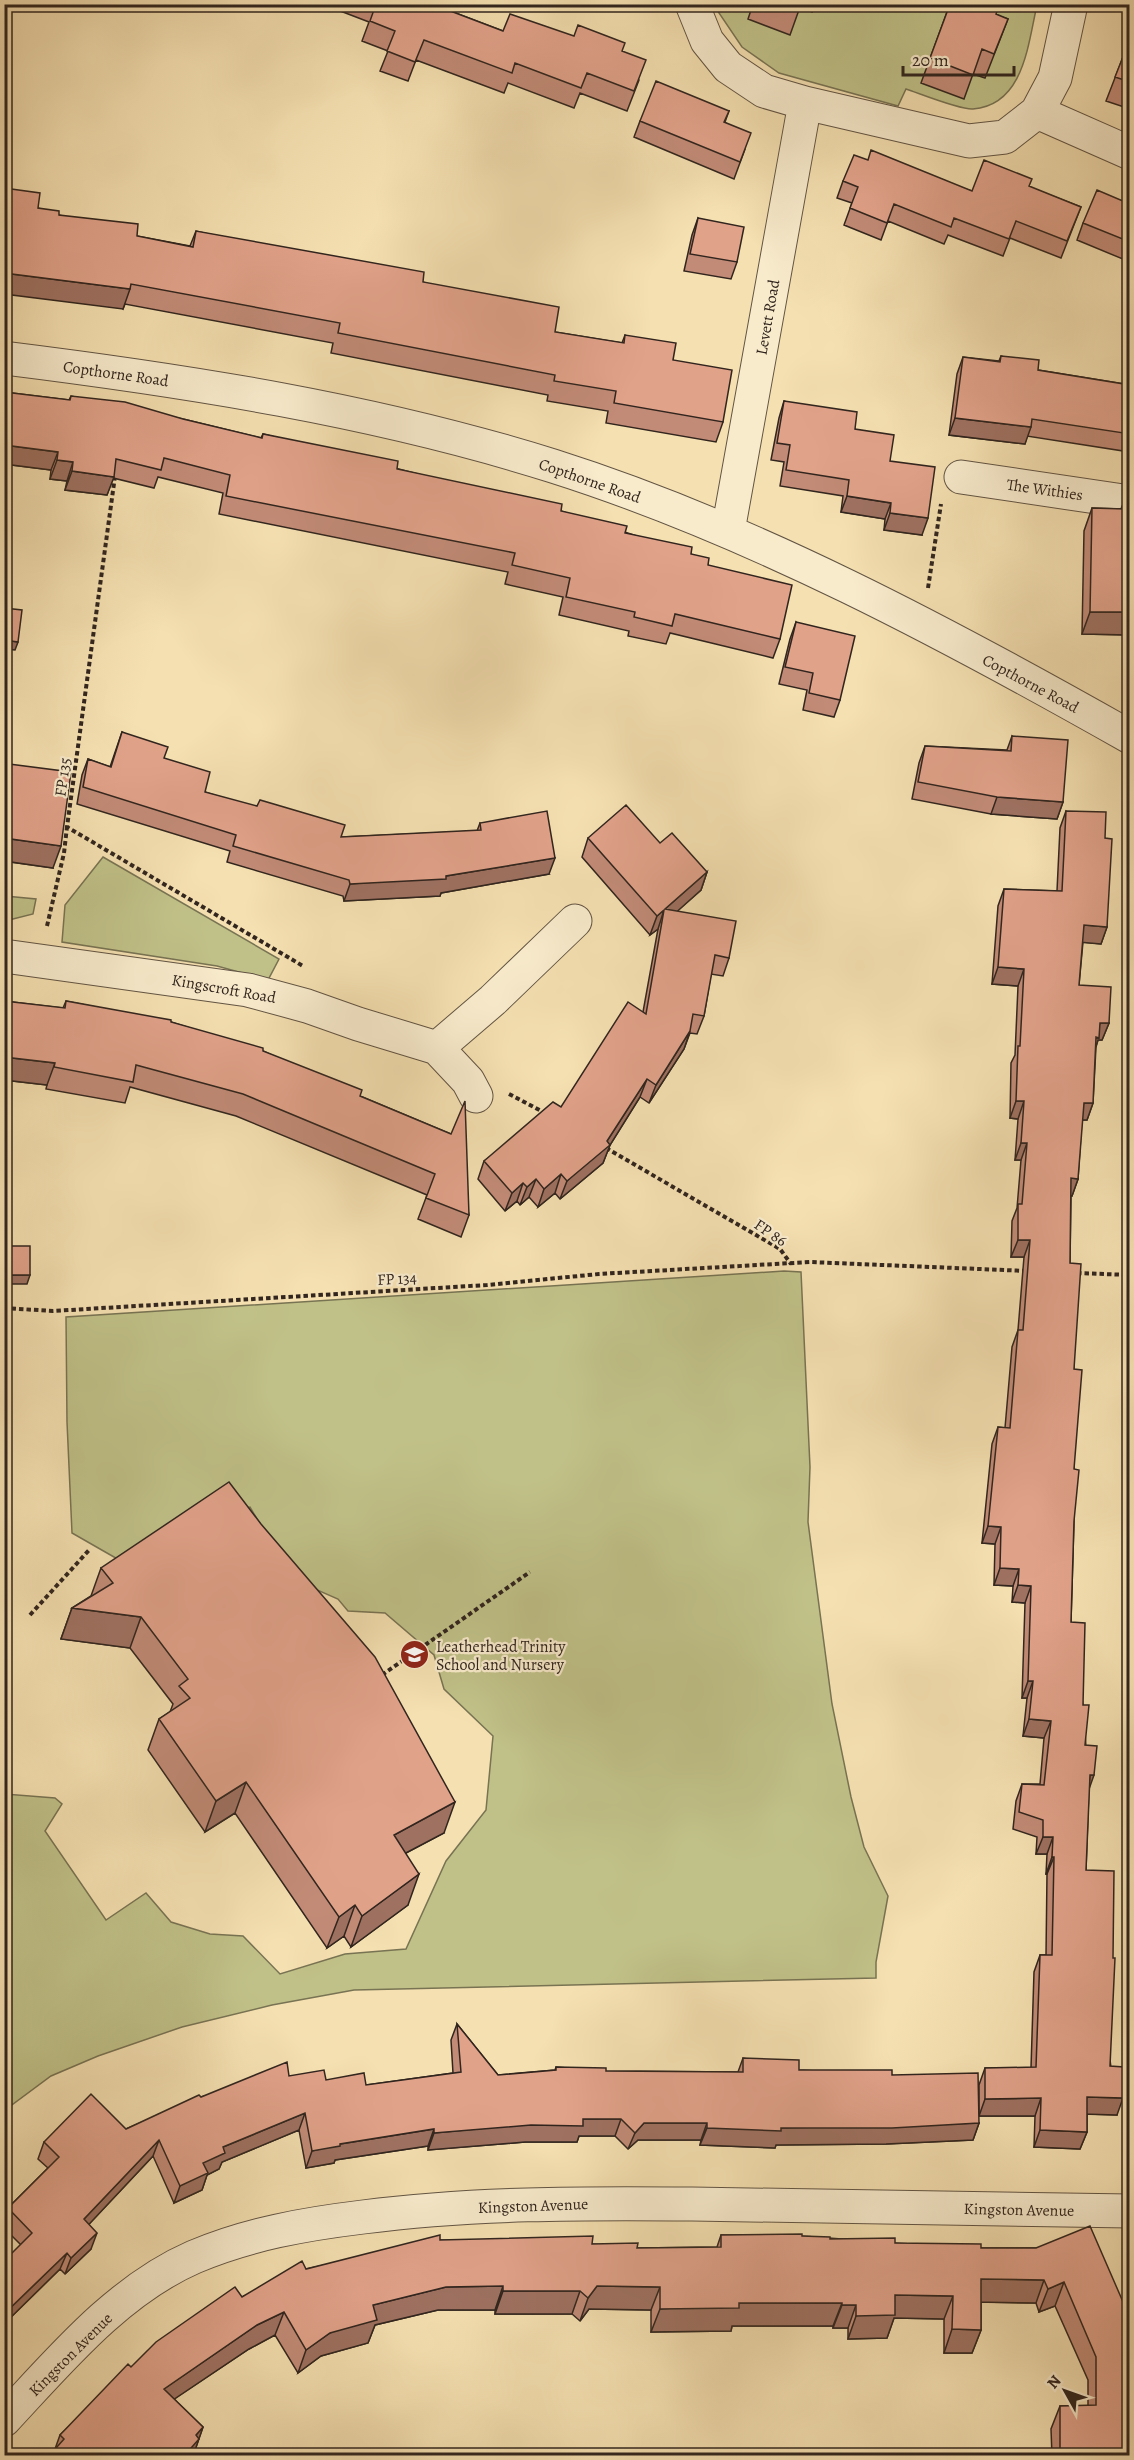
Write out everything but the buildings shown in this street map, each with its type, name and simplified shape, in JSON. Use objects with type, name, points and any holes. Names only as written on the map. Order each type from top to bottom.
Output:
[{"type":"street","points":[[692,4],[707,41],[728,67],[764,91],[805,103],[969,141],[1005,137],[1037,112],[1055,78],[1071,4]]},
{"type":"street","name":"Levett Road","points":[[728,531],[805,103]]},
{"type":"street","points":[[1037,112],[1130,153]]},
{"type":"street","name":"Copthorne Road","points":[[4,358],[130,374],[230,390],[405,426],[553,466],[728,531],[914,620],[1130,737]]},
{"type":"street","name":"The Withies","points":[[961,477],[1130,502]]},
{"type":"street","points":[[437,1048],[494,1000],[575,921]]},
{"type":"street","name":"Kingscroft Road","points":[[4,956],[248,990],[308,1006],[437,1048],[472,1089]]},
{"type":"street","name":"Kingston Avenue","points":[[4,2420],[89,2332],[138,2289],[192,2258],[247,2237],[312,2223],[417,2210],[559,2203],[1130,2211]]},
{"type":"path","name":"FP 135","points":[[39,960],[64,853],[117,466]]},
{"type":"path","points":[[914,620],[927,589],[942,497],[961,477]]},
{"type":"path","points":[[67,827],[305,967]]},
{"type":"path","points":[[472,1089],[517,1096],[547,1114]]},
{"type":"path","name":"FP 86","points":[[598,1143],[780,1249],[791,1264],[810,1262],[1035,1271]]},
{"type":"path","name":"FP 134","points":[[4,1308],[53,1311],[487,1285],[599,1274],[791,1264]]},
{"type":"path","points":[[1070,1272],[1130,1275]]},
{"type":"path","points":[[30,1615],[90,1549]]},
{"type":"path","points":[[374,1681],[530,1572]]},
{"type":"green space","points":[[716,5],[1037,5],[1026,54],[1013,85],[1003,97],[990,105],[967,109],[906,89],[898,106],[779,73],[742,47]]},
{"type":"green space","points":[[103,857],[279,959],[268,980],[217,966],[62,942],[65,905]]},
{"type":"green space","points":[[5,896],[36,899],[33,914],[5,921]]},
{"type":"green space","name":"Leatherhead Trinity School and Nursery","points":[[784,1271],[801,1272],[810,1467],[808,1522],[832,1704],[864,1847],[888,1896],[876,1962],[876,1978],[354,1990],[272,2005],[182,2027],[98,2056],[51,2076],[5,2110],[5,1794],[55,1798],[62,1804],[45,1831],[106,1920],[146,1893],[171,1922],[210,1934],[243,1936],[280,1974],[345,1954],[406,1949],[446,1861],[486,1810],[493,1736],[444,1689],[434,1655],[385,1613],[348,1611],[338,1599],[292,1579],[250,1507],[218,1513],[135,1569],[72,1533],[67,1422],[66,1317]]},
{"type":"place","name":"Leatherhead Trinity School and Nursery","points":[[415,1655]]}]
